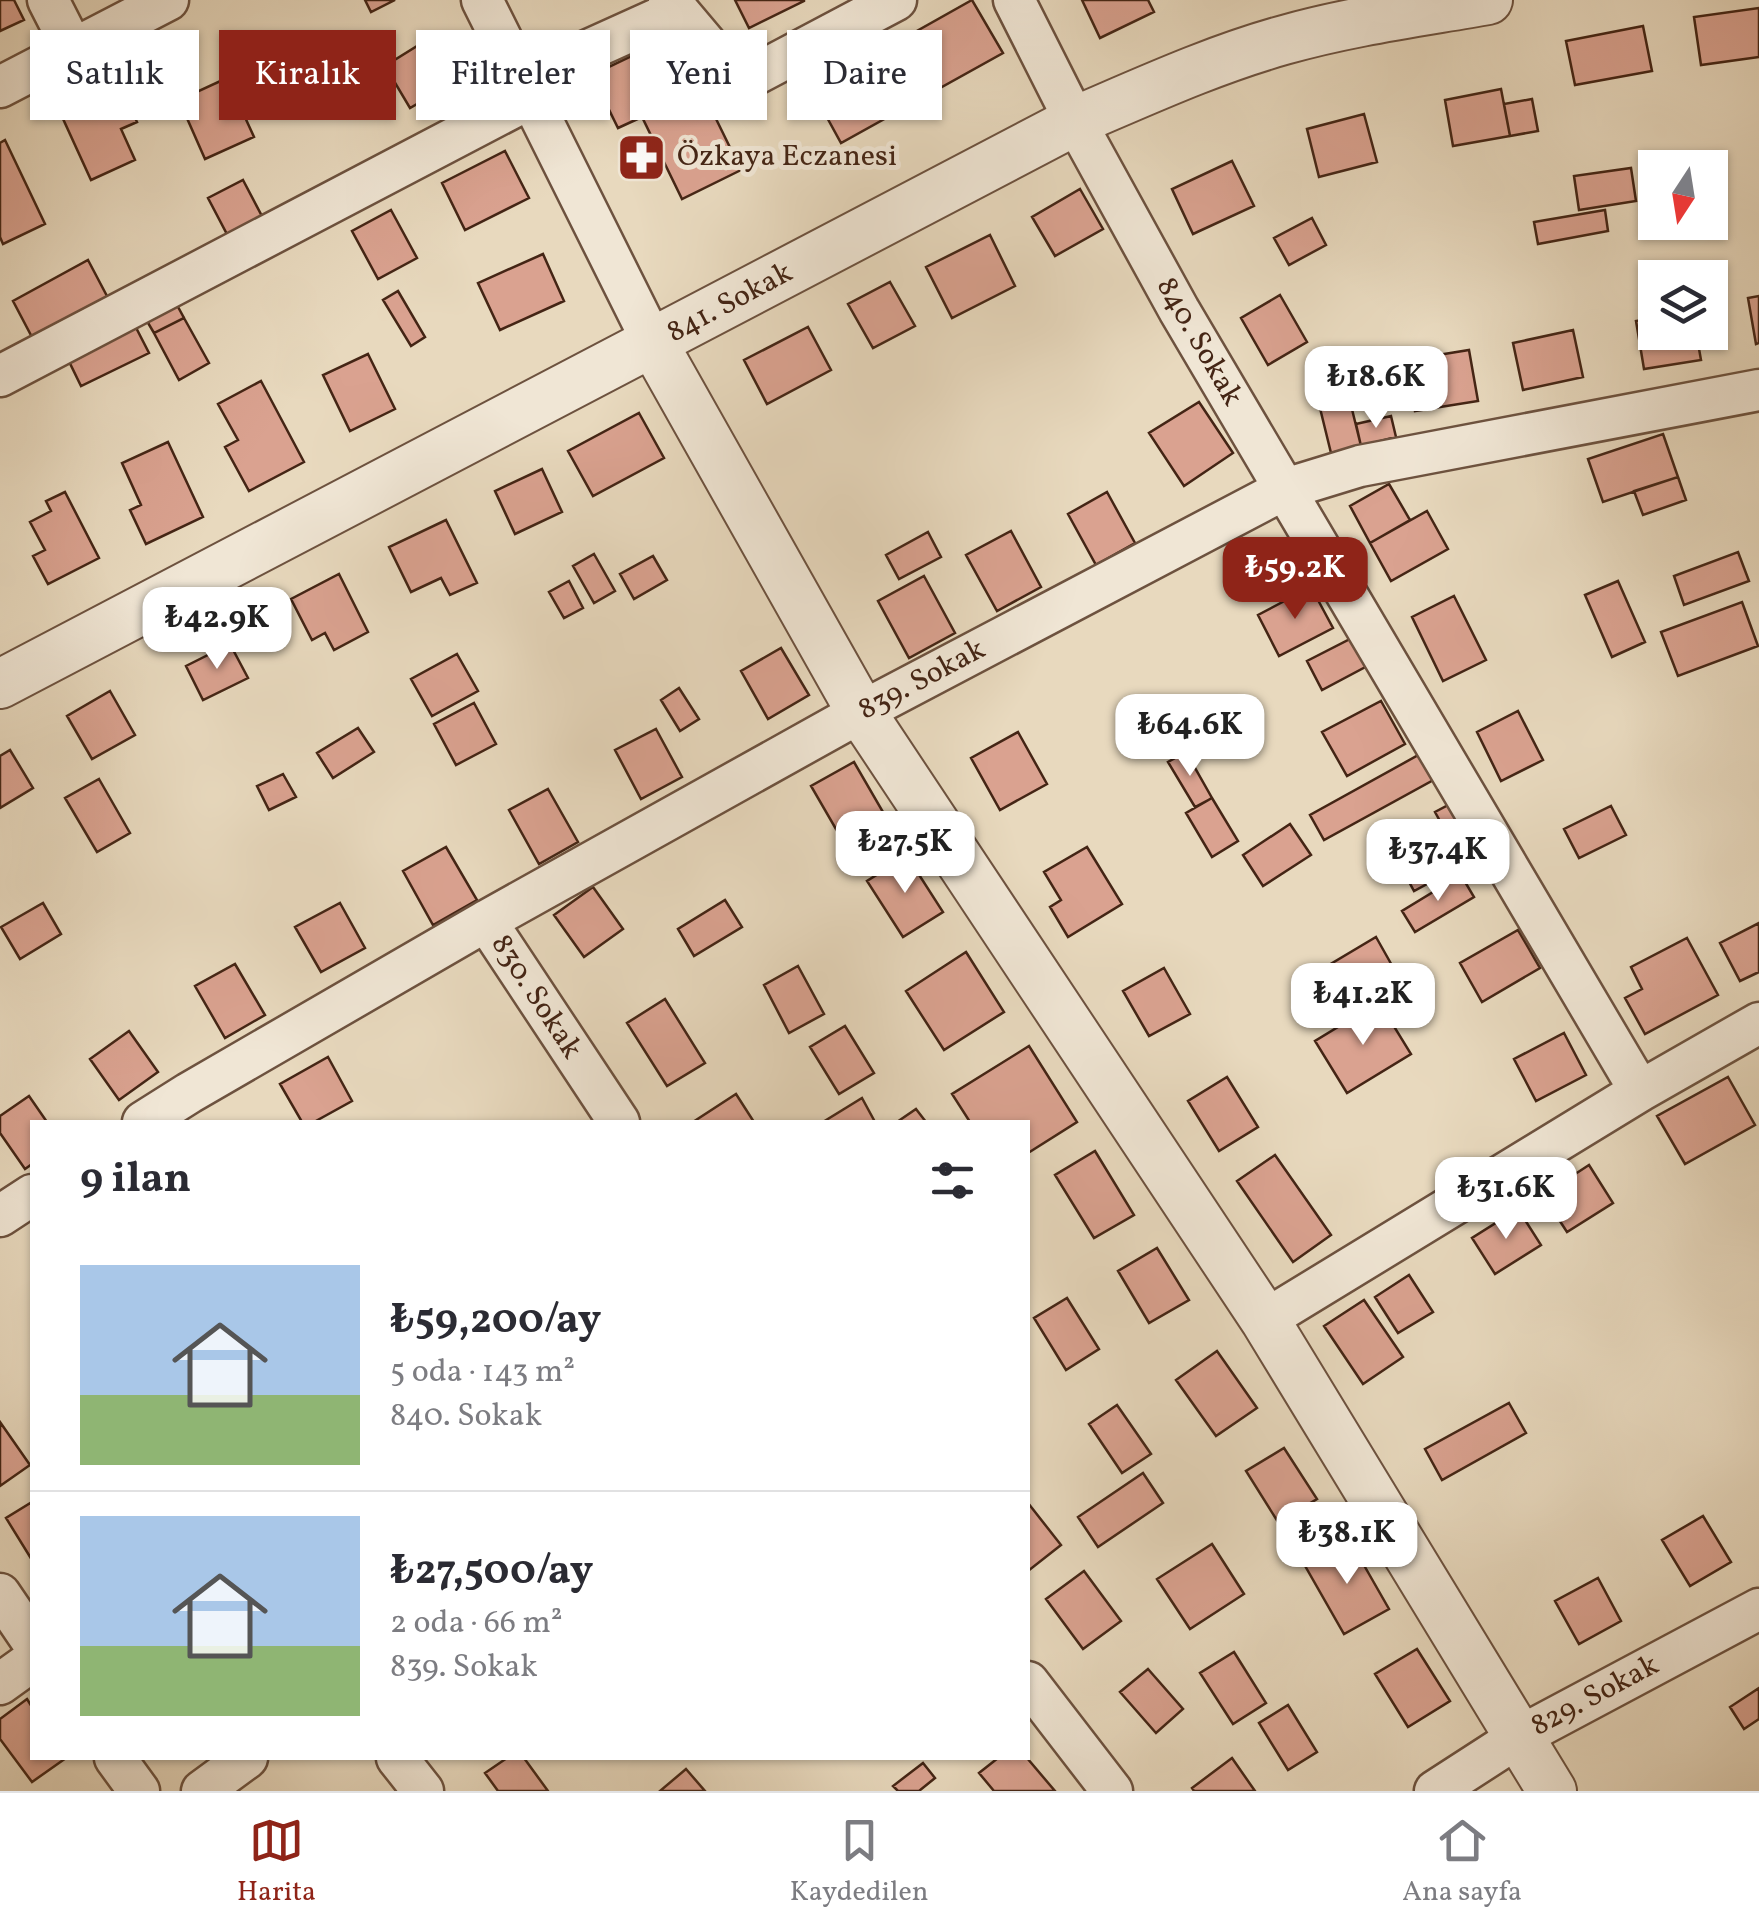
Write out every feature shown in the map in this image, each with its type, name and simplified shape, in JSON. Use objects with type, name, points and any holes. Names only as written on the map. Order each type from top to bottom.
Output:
[{"type":"street","points":[[48,0],[63,30]]},
{"type":"street","points":[[110,30],[168,0]]},
{"type":"street","points":[[482,0],[496,30]]},
{"type":"street","points":[[610,41],[672,5],[739,84],[850,11],[896,0]]},
{"type":"street","name":"840. Sokak","points":[[1014,0],[1075,121],[1179,310],[1640,1091]]},
{"type":"street","name":"841. Sokak","points":[[0,684],[1075,121],[1188,73],[1281,41],[1350,23],[1488,0]]},
{"type":"street","points":[[0,86],[30,71]]},
{"type":"street","points":[[0,376],[470,120]]},
{"type":"street","points":[[540,120],[653,344],[861,712],[1265,1320],[1552,1791]]},
{"type":"street","name":"839. Sokak","points":[[152,1120],[198,1108],[486,921],[861,712],[1285,488],[1360,466],[1759,390]]},
{"type":"street","name":"830. Sokak","points":[[486,921],[619,1120]]},
{"type":"street","points":[[1265,1320],[1640,1091],[1759,1023]]},
{"type":"street","points":[[0,1216],[30,1196]]},
{"type":"street","points":[[0,1594],[30,1638]]},
{"type":"street","name":"829. Sokak","points":[[1435,1791],[1517,1738],[1759,1608]]},
{"type":"street","points":[[0,1684],[30,1663]]},
{"type":"street","points":[[1030,1685],[1112,1791]]},
{"type":"street","points":[[117,1760],[140,1791]]},
{"type":"street","points":[[202,1791],[245,1760]]},
{"type":"street","points":[[399,1760],[423,1791]]},
{"type":"building","points":[[0,0],[14,0],[24,20],[0,31]]},
{"type":"building","points":[[365,0],[395,0],[371,12]]},
{"type":"building","points":[[735,0],[804,0],[804,1],[749,28]]},
{"type":"building","points":[[972,0],[1003,53],[942,87],[942,30],[919,30]]},
{"type":"building","points":[[1082,0],[1148,0],[1154,12],[1100,38]]},
{"type":"building","points":[[1759,8],[1759,57],[1701,65],[1694,17]]},
{"type":"building","points":[[1643,26],[1652,71],[1575,85],[1566,41]]},
{"type":"building","points":[[416,47],[416,105],[410,108],[396,84],[396,59]]},
{"type":"building","points":[[630,57],[630,120],[635,120],[618,128],[610,112],[610,66]]},
{"type":"building","points":[[219,82],[219,120],[246,120],[254,137],[205,159],[188,120],[199,120],[199,91]]},
{"type":"building","points":[[1501,89],[1510,136],[1453,146],[1445,100]]},
{"type":"building","points":[[1532,99],[1538,131],[1510,136],[1504,104]]},
{"type":"building","points":[[1364,114],[1377,162],[1319,177],[1307,129]]},
{"type":"building","points":[[64,120],[136,120],[121,129],[135,160],[91,180]]},
{"type":"building","points":[[643,120],[717,120],[741,170],[682,199]]},
{"type":"building","points":[[828,120],[882,120],[841,143]]},
{"type":"building","points":[[5,140],[45,224],[3,244],[0,143]]},
{"type":"building","points":[[505,151],[529,198],[465,230],[442,183]]},
{"type":"building","points":[[1232,161],[1254,206],[1193,234],[1172,189]]},
{"type":"building","points":[[1631,168],[1636,201],[1579,210],[1574,176]]},
{"type":"building","points":[[243,180],[264,220],[229,238],[208,198]]},
{"type":"building","points":[[1080,189],[1103,229],[1055,256],[1032,217]]},
{"type":"building","points":[[391,210],[417,258],[378,279],[352,231]]},
{"type":"building","points":[[1605,210],[1608,231],[1538,244],[1534,222]]},
{"type":"building","points":[[1312,218],[1326,245],[1289,265],[1274,238]]},
{"type":"building","points":[[990,235],[1015,286],[952,318],[926,267]]},
{"type":"building","points":[[543,254],[564,301],[500,330],[478,283]]},
{"type":"building","points":[[88,260],[108,298],[33,339],[13,301]]},
{"type":"building","points":[[890,282],[915,326],[873,348],[848,304]]},
{"type":"building","points":[[398,291],[425,337],[411,346],[383,300]]},
{"type":"building","points":[[171,294],[184,318],[154,333],[141,311]]},
{"type":"building","points":[[1280,295],[1307,342],[1268,365],[1241,318]]},
{"type":"building","points":[[1759,296],[1759,343],[1756,344],[1748,298]]},
{"type":"building","points":[[129,314],[149,353],[81,386],[62,347]]},
{"type":"building","points":[[184,318],[209,363],[179,380],[154,333]]},
{"type":"building","points":[[808,327],[831,370],[767,404],[744,360]]},
{"type":"building","points":[[1573,330],[1583,377],[1523,390],[1513,343]]},
{"type":"building","points":[[1469,350],[1478,401],[1415,411],[1407,360]]},
{"type":"building","points":[[1641,350],[1699,350],[1701,360],[1644,369]]},
{"type":"building","points":[[368,354],[395,409],[350,431],[323,375]]},
{"type":"building","points":[[261,381],[304,462],[249,491],[225,447],[238,440],[218,404]]},
{"type":"building","points":[[1349,397],[1361,446],[1331,453],[1319,404]]},
{"type":"building","points":[[1199,402],[1233,453],[1184,486],[1149,433]]},
{"type":"building","points":[[639,413],[664,458],[593,496],[568,451]]},
{"type":"building","points":[[1391,416],[1396,437],[1361,446],[1356,424]]},
{"type":"building","points":[[1663,434],[1678,477],[1603,502],[1588,459]]},
{"type":"building","points":[[168,442],[203,517],[146,544],[130,510],[141,505],[122,463]]},
{"type":"building","points":[[542,469],[562,512],[515,534],[495,491]]},
{"type":"building","points":[[1678,477],[1686,500],[1643,515],[1634,491]]},
{"type":"building","points":[[1389,484],[1410,520],[1370,543],[1350,506]]},
{"type":"building","points":[[65,492],[99,558],[48,584],[33,556],[45,550],[30,522],[51,511],[46,501]]},
{"type":"building","points":[[1107,492],[1135,543],[1096,565],[1068,514]]},
{"type":"building","points":[[1427,511],[1448,549],[1391,581],[1370,543]]},
{"type":"building","points":[[446,520],[477,583],[450,595],[441,578],[411,592],[389,547]]},
{"type":"building","points":[[1011,531],[1041,587],[997,611],[966,555]]},
{"type":"building","points":[[928,532],[941,557],[899,579],[886,555]]},
{"type":"building","points":[[1738,552],[1749,581],[1684,605],[1674,576]]},
{"type":"building","points":[[594,554],[615,591],[594,603],[573,566]]},
{"type":"building","points":[[653,556],[667,580],[634,599],[620,574]]},
{"type":"building","points":[[339,574],[368,632],[334,650],[325,633],[312,640],[291,599]]},
{"type":"building","points":[[924,576],[955,633],[909,658],[878,601]]},
{"type":"building","points":[[569,581],[583,608],[564,618],[549,592]]},
{"type":"building","points":[[1618,581],[1645,642],[1612,657],[1585,595]]},
{"type":"building","points":[[1311,587],[1333,628],[1279,656],[1258,615]]},
{"type":"building","points":[[1454,596],[1486,660],[1443,681],[1412,617]]},
{"type":"building","points":[[1742,602],[1758,646],[1678,676],[1661,632]]},
{"type":"building","points":[[1356,636],[1371,664],[1322,690],[1307,661]]},
{"type":"building","points":[[230,644],[248,678],[203,700],[186,666]]},
{"type":"building","points":[[781,648],[809,695],[768,719],[741,671]]},
{"type":"building","points":[[457,654],[478,691],[432,716],[411,679]]},
{"type":"building","points":[[679,688],[699,719],[680,731],[661,700]]},
{"type":"building","points":[[110,691],[135,735],[92,759],[67,716]]},
{"type":"building","points":[[1381,701],[1405,744],[1347,776],[1322,732]]},
{"type":"building","points":[[474,703],[496,744],[456,765],[434,724]]},
{"type":"building","points":[[1518,711],[1543,760],[1501,781],[1477,732]]},
{"type":"building","points":[[358,728],[374,752],[333,778],[317,753]]},
{"type":"building","points":[[656,729],[682,777],[641,799],[615,750]]},
{"type":"building","points":[[1018,732],[1047,784],[1000,810],[971,758]]},
{"type":"building","points":[[10,750],[33,788],[0,808],[0,756]]},
{"type":"building","points":[[1186,752],[1212,798],[1195,807],[1168,762]]},
{"type":"building","points":[[1422,753],[1437,778],[1324,840],[1310,815]]},
{"type":"building","points":[[854,762],[894,831],[851,855],[811,786]]},
{"type":"building","points":[[283,774],[296,797],[269,810],[257,786]]},
{"type":"building","points":[[99,779],[130,833],[97,852],[65,798]]},
{"type":"building","points":[[548,789],[578,842],[539,864],[509,810]]},
{"type":"building","points":[[1212,798],[1238,841],[1212,857],[1186,813]]},
{"type":"building","points":[[1454,802],[1486,861],[1468,872],[1435,812]]},
{"type":"building","points":[[1611,806],[1626,835],[1579,858],[1564,829]]},
{"type":"building","points":[[1440,822],[1464,864],[1414,891],[1391,848]]},
{"type":"building","points":[[1290,824],[1311,855],[1263,886],[1243,855]]},
{"type":"building","points":[[446,847],[477,900],[433,925],[403,871]]},
{"type":"building","points":[[1087,847],[1122,904],[1068,937],[1050,907],[1061,900],[1044,872]]},
{"type":"building","points":[[907,856],[943,912],[903,937],[867,881]]},
{"type":"building","points":[[1461,875],[1474,897],[1415,932],[1402,911]]},
{"type":"building","points":[[593,887],[623,929],[584,957],[554,915]]},
{"type":"building","points":[[725,900],[742,927],[694,956],[678,929]]},
{"type":"building","points":[[43,903],[61,934],[20,959],[1,927]]},
{"type":"building","points":[[340,903],[365,948],[321,972],[295,927]]},
{"type":"building","points":[[1759,923],[1759,972],[1740,981],[1720,943]]},
{"type":"building","points":[[1518,930],[1540,968],[1482,1002],[1460,963]]},
{"type":"building","points":[[1376,937],[1394,969],[1342,999],[1324,968]]},
{"type":"building","points":[[1687,938],[1718,995],[1645,1034],[1625,998],[1642,989],[1631,967]]},
{"type":"building","points":[[966,952],[1004,1012],[944,1050],[906,991]]},
{"type":"building","points":[[235,964],[265,1015],[225,1038],[195,986]]},
{"type":"building","points":[[798,966],[824,1014],[789,1033],[764,985]]},
{"type":"building","points":[[1164,968],[1190,1014],[1149,1036],[1123,991]]},
{"type":"building","points":[[665,999],[705,1063],[667,1086],[627,1023]]},
{"type":"building","points":[[1379,1002],[1411,1054],[1347,1093],[1315,1041]]},
{"type":"building","points":[[845,1026],[874,1073],[839,1094],[810,1047]]},
{"type":"building","points":[[129,1031],[158,1072],[119,1100],[90,1059]]},
{"type":"building","points":[[1564,1033],[1586,1075],[1536,1101],[1514,1059]]},
{"type":"building","points":[[1029,1046],[1077,1122],[1030,1152],[1030,1120],[969,1120],[952,1094]]},
{"type":"building","points":[[328,1057],[352,1101],[318,1120],[301,1120],[280,1084]]},
{"type":"building","points":[[1227,1077],[1258,1127],[1219,1151],[1188,1101]]},
{"type":"building","points":[[1728,1077],[1755,1125],[1685,1164],[1657,1116]]},
{"type":"building","points":[[736,1094],[753,1120],[696,1120]]},
{"type":"building","points":[[29,1096],[46,1120],[30,1120],[30,1165],[25,1169],[0,1133],[0,1116]]},
{"type":"building","points":[[862,1098],[874,1120],[826,1120]]},
{"type":"building","points":[[916,1109],[924,1120],[900,1120]]},
{"type":"building","points":[[1095,1151],[1134,1215],[1094,1238],[1055,1175]]},
{"type":"building","points":[[1275,1155],[1331,1235],[1293,1262],[1237,1181]]},
{"type":"building","points":[[1589,1165],[1613,1203],[1567,1232],[1543,1195]]},
{"type":"building","points":[[1518,1209],[1541,1245],[1495,1274],[1472,1238]]},
{"type":"building","points":[[1157,1248],[1189,1300],[1149,1323],[1118,1271]]},
{"type":"building","points":[[1409,1275],[1433,1312],[1398,1333],[1375,1297]]},
{"type":"building","points":[[1067,1298],[1099,1349],[1066,1370],[1034,1318]]},
{"type":"building","points":[[1364,1300],[1403,1357],[1363,1384],[1324,1326]]},
{"type":"building","points":[[1217,1351],[1257,1408],[1216,1436],[1176,1380]]},
{"type":"building","points":[[1509,1403],[1526,1433],[1442,1480],[1425,1449]]},
{"type":"building","points":[[1117,1405],[1151,1454],[1122,1473],[1089,1424]]},
{"type":"building","points":[[0,1422],[30,1465],[0,1486]]},
{"type":"building","points":[[1284,1448],[1317,1499],[1278,1522],[1246,1471]]},
{"type":"building","points":[[1143,1473],[1163,1503],[1098,1547],[1078,1517]]},
{"type":"building","points":[[30,1503],[30,1557],[6,1518]]},
{"type":"building","points":[[1030,1506],[1061,1545],[1030,1569]]},
{"type":"building","points":[[1703,1516],[1731,1562],[1690,1586],[1662,1540]]},
{"type":"building","points":[[1349,1539],[1389,1609],[1344,1634],[1304,1564]]},
{"type":"building","points":[[1212,1544],[1244,1594],[1190,1629],[1157,1579]]},
{"type":"building","points":[[1084,1571],[1121,1621],[1083,1649],[1046,1599]]},
{"type":"building","points":[[1598,1578],[1621,1621],[1579,1644],[1555,1601]]},
{"type":"building","points":[[1417,1649],[1450,1701],[1408,1727],[1375,1674]]},
{"type":"building","points":[[1234,1652],[1266,1703],[1233,1724],[1200,1673]]},
{"type":"building","points":[[1148,1669],[1183,1709],[1156,1733],[1120,1692]]},
{"type":"building","points":[[1759,1688],[1759,1719],[1744,1729],[1730,1707]]},
{"type":"building","points":[[27,1699],[30,1760],[63,1760],[32,1782],[0,1739],[0,1719]]},
{"type":"building","points":[[1288,1705],[1317,1752],[1288,1770],[1259,1723]]},
{"type":"building","points":[[1232,1758],[1255,1791],[1194,1791],[1192,1788]]},
{"type":"building","points":[[504,1760],[525,1760],[548,1791],[498,1791],[485,1773]]},
{"type":"building","points":[[995,1760],[1029,1760],[1055,1791],[994,1791],[979,1773]]},
{"type":"building","points":[[923,1763],[935,1778],[919,1791],[898,1791],[893,1786]]},
{"type":"building","points":[[686,1769],[705,1791],[660,1791]]},
{"type":"place","name":"Özkaya Eczanesi","points":[[642,157]]}]
